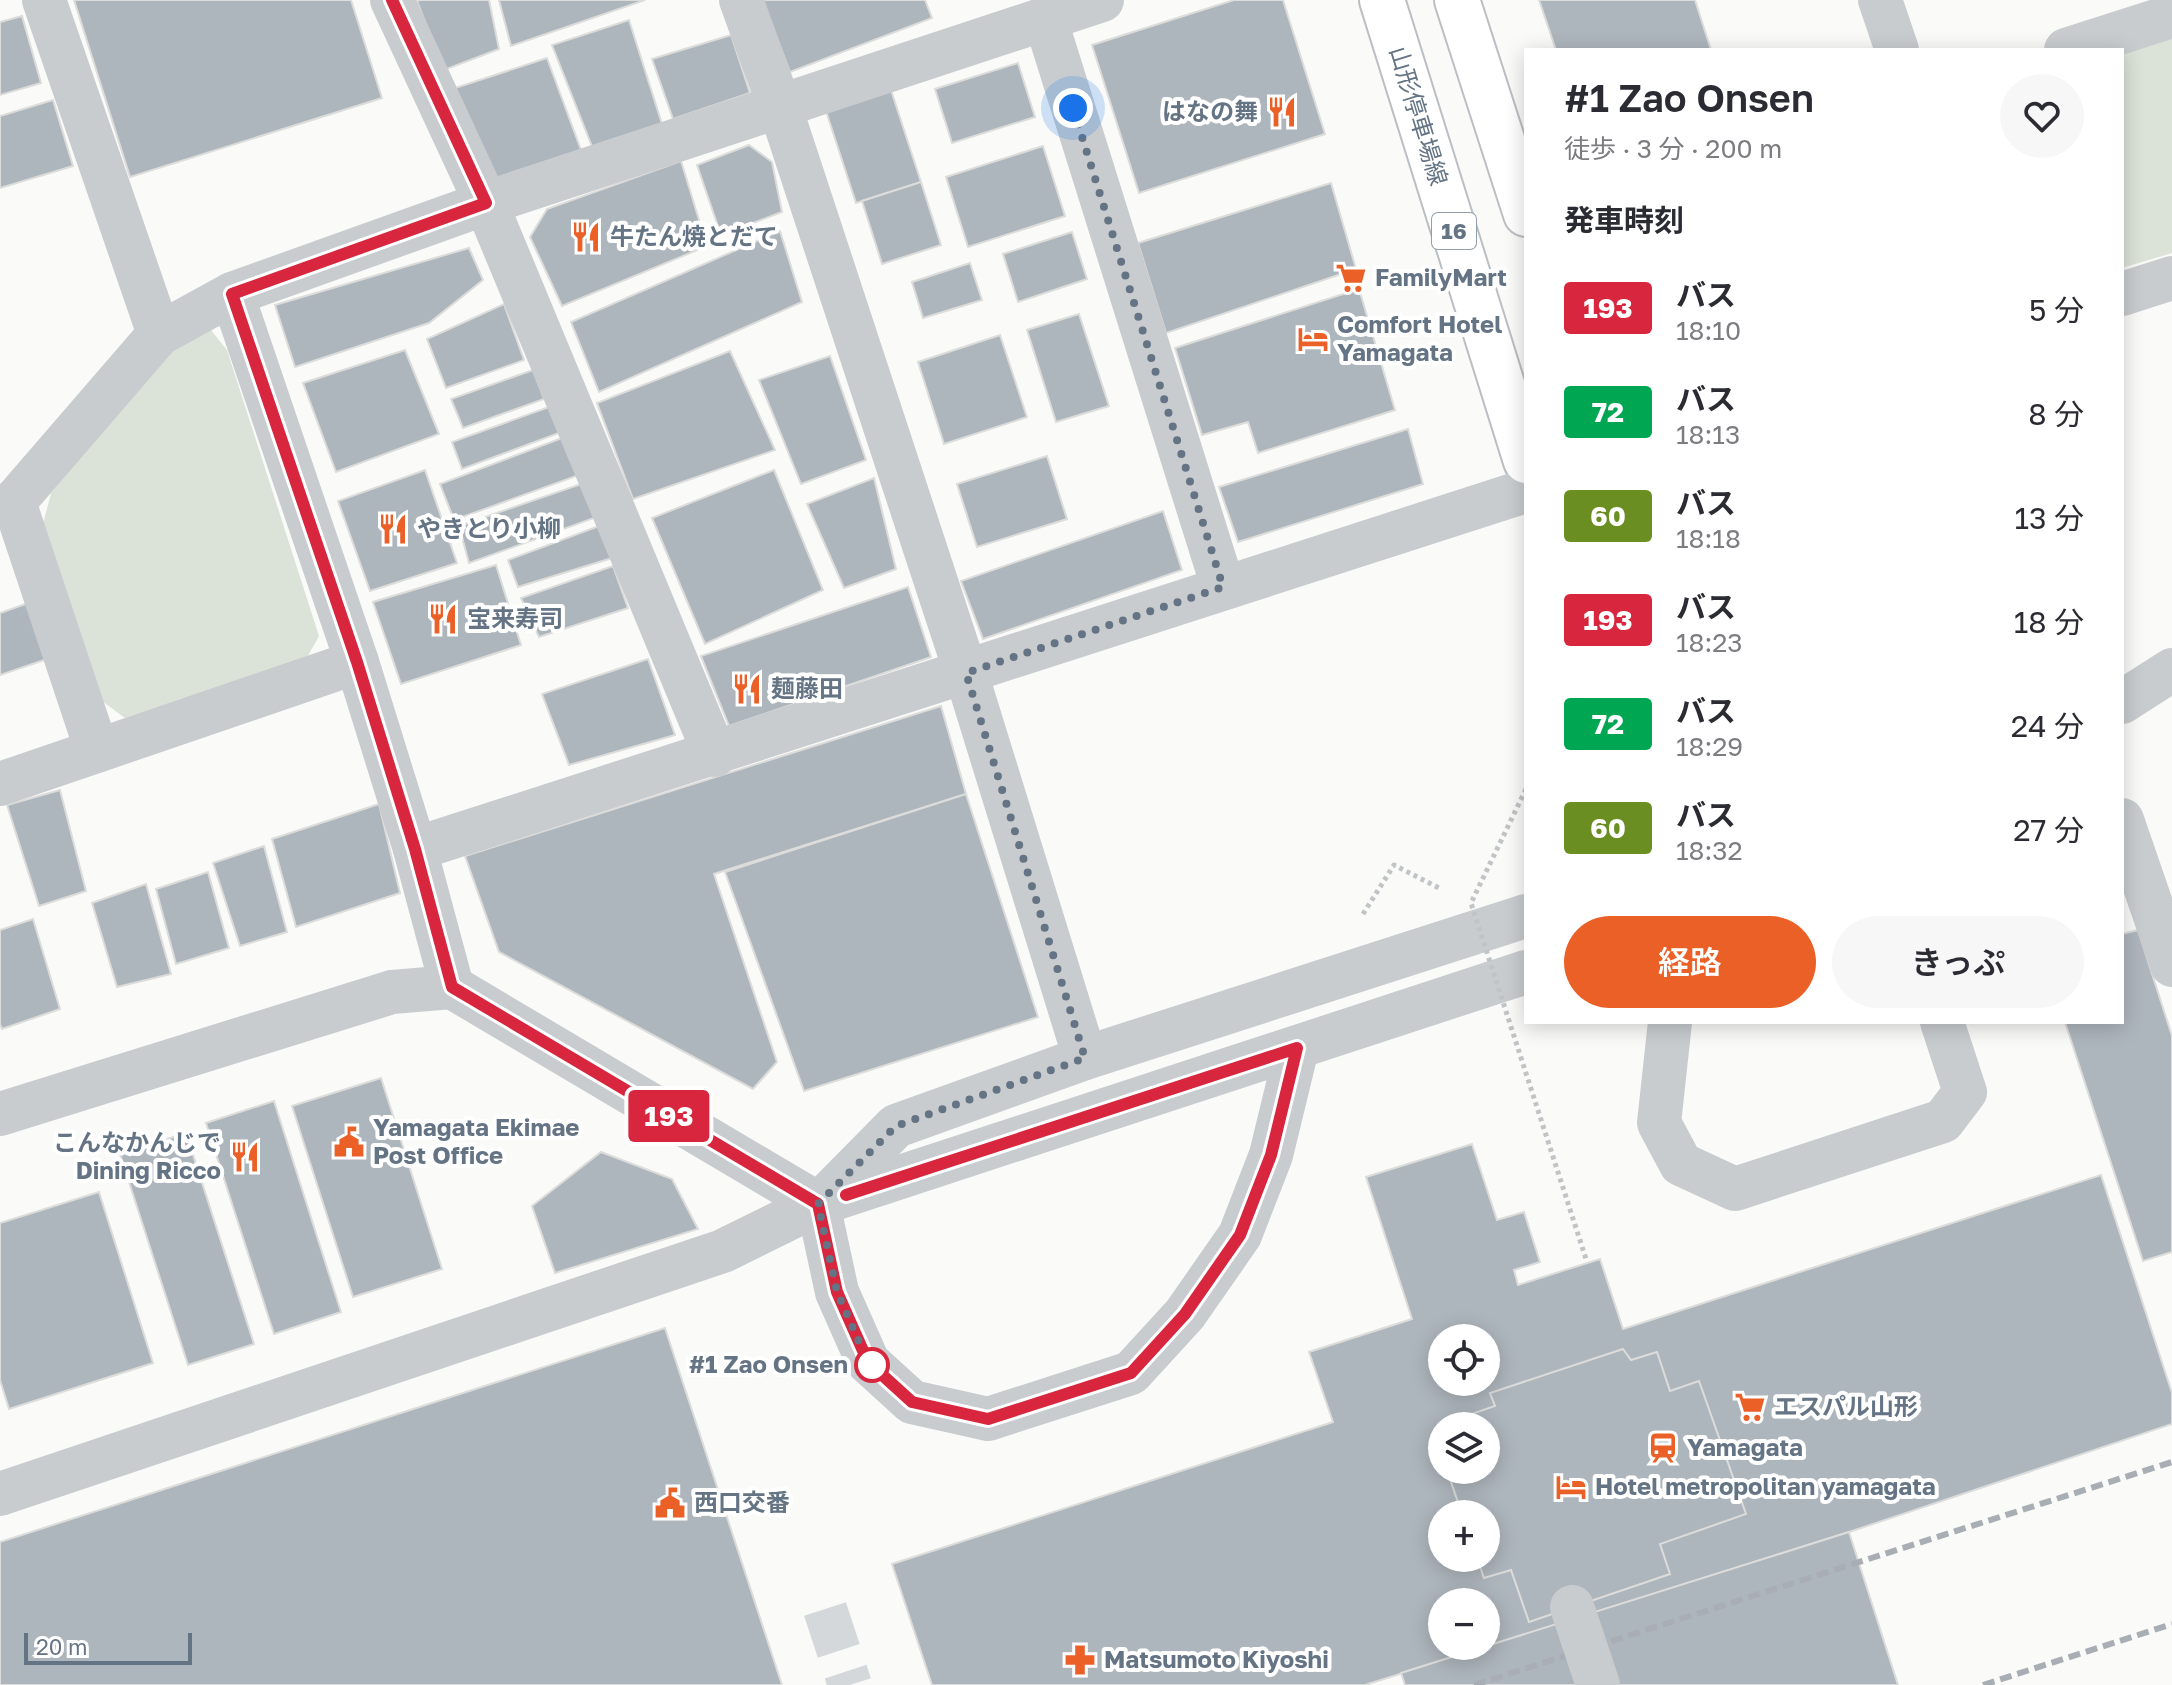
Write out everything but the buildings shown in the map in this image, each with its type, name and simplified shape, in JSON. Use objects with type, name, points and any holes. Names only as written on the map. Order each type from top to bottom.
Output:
[{"type":"main road","name":"山形停車場線","points":[[1382,0],[1524,455]]},
{"type":"main road","points":[[1457,0],[1524,208]]},
{"type":"street","points":[[44,0],[159,334]]},
{"type":"street","points":[[392,0],[486,203],[715,755]]},
{"type":"street","points":[[741,0],[780,107],[966,673],[1085,1058]]},
{"type":"street","points":[[97,751],[7,504],[159,334],[232,294],[486,203],[1102,0]]},
{"type":"street","points":[[1880,0],[1896,48]]},
{"type":"street","points":[[2072,48],[2172,16]]},
{"type":"street","points":[[1045,18],[1223,587]]},
{"type":"street","points":[[2124,293],[2172,278]]},
{"type":"street","points":[[232,294],[357,662],[415,849],[452,987]]},
{"type":"street","points":[[415,849],[715,755],[1223,587],[1524,492]]},
{"type":"street","points":[[0,784],[357,662]]},
{"type":"street","points":[[2124,701],[2172,670]]},
{"type":"street","points":[[2124,826],[2172,965]]},
{"type":"street","points":[[818,1204],[896,1126],[1085,1058],[1524,917]]},
{"type":"street","points":[[0,1494],[723,1251],[818,1204],[1524,973]]},
{"type":"street","points":[[0,1114],[392,992],[452,987],[818,1204],[837,1292],[868,1362],[912,1402],[988,1419],[1131,1373],[1185,1314],[1240,1235],[1271,1155],[1297,1048]]},
{"type":"street","points":[[1670,1024],[1659,1123],[1681,1164],[1735,1189],[1943,1121],[1965,1092],[1943,1024]]},
{"type":"street","points":[[1572,1607],[1598,1685]]},
{"type":"path","points":[[1524,793],[1471,903],[1587,1262]]},
{"type":"shaded area","points":[[2172,38],[2172,253],[2124,267],[2124,52]]},
{"type":"shaded area","points":[[206,324],[227,350],[319,636],[306,659],[125,718],[102,701],[42,528],[51,493],[158,363]]},
{"type":"tunnel","points":[[825,1609],[850,1685]]},
{"type":"railway","points":[[1474,1685],[2172,1462]]},
{"type":"railway","points":[[1983,1685],[2172,1624]]},
{"type":"bus line","name":"193","points":[[392,0],[486,203],[232,294],[357,662],[415,849],[452,987],[818,1204],[837,1292],[868,1362],[912,1402],[988,1419],[1131,1373],[1185,1314],[1240,1235],[1271,1155],[1297,1048],[846,1195]]},
{"type":"place","name":"はなの舞","points":[[1282,112]]},
{"type":"place","name":"牛たん焼とだて","points":[[586,237]]},
{"type":"place","name":"FamilyMart","points":[[1351,278]]},
{"type":"place","name":"Comfort Hotel Yamagata","points":[[1313,339]]},
{"type":"place","name":"やきとり小柳","points":[[393,529]]},
{"type":"place","name":"宝来寿司","points":[[443,619]]},
{"type":"place","name":"麺藤田","points":[[747,689]]},
{"type":"place","name":"Yamagata Ekimae Post Office","points":[[349,1142]]},
{"type":"place","name":"こんなかんじで Dining Ricco","points":[[245,1157]]},
{"type":"place","name":"#1 Zao Onsen","points":[[872,1365]]},
{"type":"place","name":"エスパル山形","points":[[1750,1407]]},
{"type":"place","name":"Yamagata","points":[[1663,1448]]},
{"type":"place","name":"Hotel metropolitan yamagata","points":[[1571,1487]]},
{"type":"place","name":"西口交番","points":[[670,1503]]},
{"type":"place","name":"Matsumoto Kiyoshi","points":[[1080,1660]]},
{"type":"route","points":[[872,1365],[837,1292],[818,1204],[896,1126],[1085,1058],[966,673],[1223,587],[1073,108]]}]
